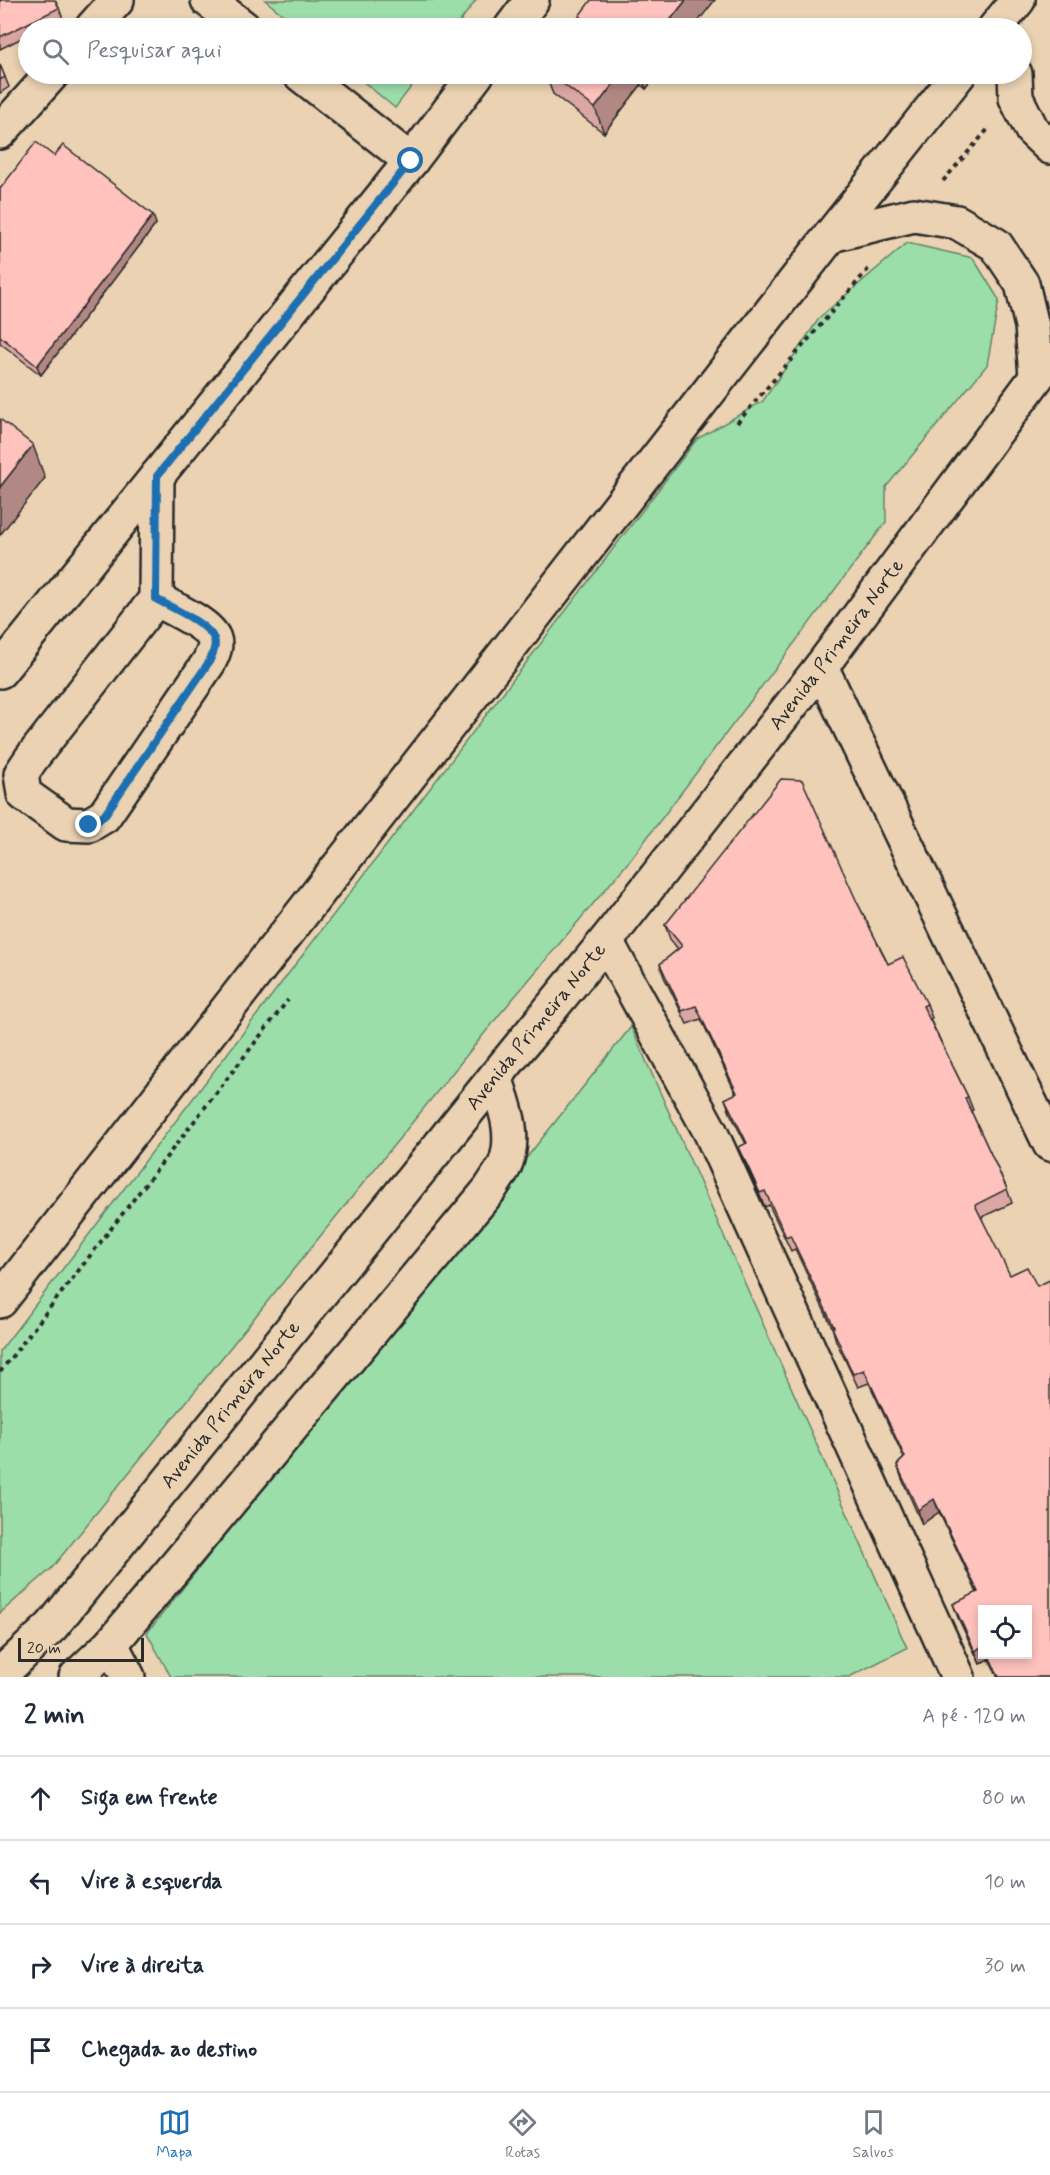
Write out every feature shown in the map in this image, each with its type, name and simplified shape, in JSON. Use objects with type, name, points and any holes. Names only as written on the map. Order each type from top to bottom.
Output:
[{"type":"main road","points":[[208,0],[231,18]]},
{"type":"main road","points":[[518,18],[532,0]]},
{"type":"main road","points":[[1003,18],[1018,0]]},
{"type":"main road","points":[[1022,18],[1026,0]]},
{"type":"main road","points":[[0,132],[43,84]]},
{"type":"main road","points":[[313,84],[411,161]]},
{"type":"main road","points":[[0,671],[411,161],[469,84]]},
{"type":"main road","points":[[0,1301],[951,84]]},
{"type":"main road","points":[[1015,86],[1032,130],[1050,147]]},
{"type":"main road","points":[[831,235],[914,215],[957,222],[996,245],[1022,284],[1043,367]]},
{"type":"main road","name":"Avenida Primeira Norte","points":[[0,1675],[52,1626],[606,942],[821,667],[1043,367]]},
{"type":"main road","points":[[156,599],[205,627],[214,638],[215,648],[209,662],[104,816],[89,825],[66,824],[24,794],[21,774],[156,599],[157,476]]},
{"type":"main road","points":[[821,667],[1050,1144]]},
{"type":"main road","points":[[606,942],[710,1131],[958,1677]]},
{"type":"main road","points":[[76,1677],[111,1644],[490,1189],[505,1165],[511,1139],[508,1118],[495,1077]]},
{"type":"main road","points":[[111,1644],[128,1677]]},
{"type":"path","points":[[914,215],[1015,86]]},
{"type":"path","points":[[732,429],[876,259]]},
{"type":"path","points":[[0,1371],[292,994]]},
{"type":"green space","points":[[265,0],[476,0],[462,18],[287,18]]},
{"type":"green space","points":[[366,84],[413,84],[395,108]]},
{"type":"green space","points":[[907,243],[973,258],[999,300],[987,365],[886,487],[886,522],[631,859],[500,1014],[51,1569],[0,1613],[0,1351],[697,439],[763,401],[820,317]]},
{"type":"green space","points":[[631,1027],[907,1648],[849,1677],[171,1677],[147,1633]]},
{"type":"building","points":[[0,0],[55,0],[59,8],[39,18],[18,18],[18,28],[0,37]]},
{"type":"building","points":[[591,0],[686,0],[672,18],[582,18],[579,16]]},
{"type":"building","points":[[0,65],[5,77],[0,80]]},
{"type":"building","points":[[563,84],[613,84],[595,108]]},
{"type":"building","points":[[36,142],[54,156],[63,145],[153,215],[37,366],[0,336],[0,189]]},
{"type":"building","points":[[0,419],[33,445],[0,487]]},
{"type":"building","points":[[781,779],[802,780],[857,902],[888,964],[903,957],[927,1004],[923,1006],[968,1097],[965,1098],[1007,1189],[975,1205],[1010,1275],[1027,1267],[1037,1286],[1050,1280],[1050,1677],[999,1677],[990,1659],[1032,1659],[1032,1605],[978,1605],[978,1649],[975,1651],[953,1604],[978,1592],[934,1499],[918,1510],[897,1465],[905,1457],[864,1370],[853,1374],[832,1327],[834,1327],[790,1235],[786,1237],[765,1191],[760,1193],[739,1147],[747,1143],[725,1099],[737,1093],[696,1006],[682,1011],[660,964],[682,946],[665,925]]},
{"type":"route","points":[[89,825],[104,816],[209,662],[215,648],[214,638],[205,627],[156,599],[157,476],[411,161]]}]
